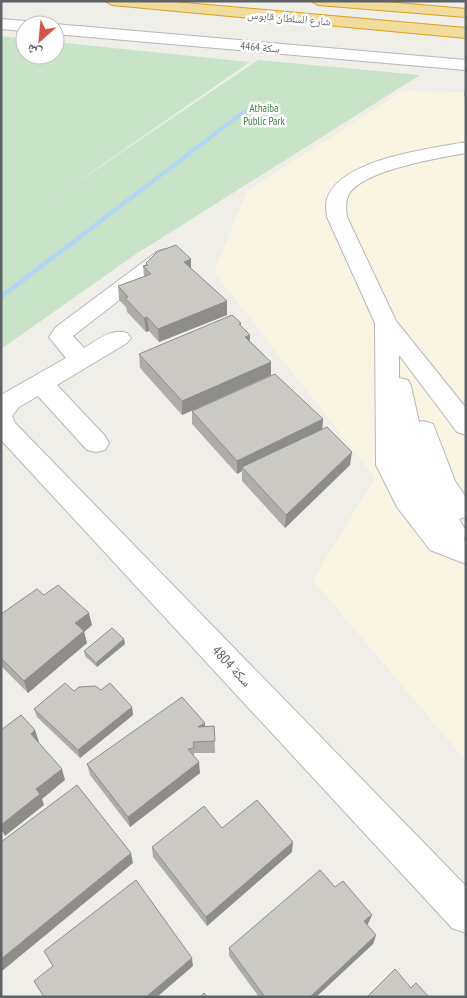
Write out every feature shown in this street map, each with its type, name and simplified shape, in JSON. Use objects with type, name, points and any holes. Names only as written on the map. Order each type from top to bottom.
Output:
[{"type":"highway","name":"شارع السلطان قابوس","points":[[112,1],[466,33]]},
{"type":"highway","name":"شارع السلطان قابوس","points":[[318,1],[466,13]]},
{"type":"street","points":[[1,24],[15,25]]},
{"type":"street","name":"سكة 4464","points":[[65,30],[466,65]]},
{"type":"street","points":[[433,62],[436,73],[443,77],[466,78]]},
{"type":"street","points":[[466,147],[400,161],[350,181],[339,193],[336,205],[337,217],[386,322],[442,484],[466,519]]},
{"type":"street","points":[[82,360],[61,338],[64,332],[165,255]]},
{"type":"street","points":[[386,322],[466,426]]},
{"type":"street","points":[[386,322],[419,481],[456,539],[466,543]]},
{"type":"street","points":[[386,322],[388,465],[407,500],[440,542],[466,553]]},
{"type":"street","points":[[1,413],[10,401],[119,338]]},
{"type":"street","points":[[41,383],[96,443]]},
{"type":"street","name":"سكة 4804","points":[[1,418],[3,426],[466,914]]},
{"type":"shaded area","points":[[403,91],[466,92],[466,761],[313,580],[375,478],[214,272],[247,191]]},
{"type":"green space","name":"Athaiba Public Park","points":[[1,36],[15,38],[15,65],[65,65],[65,43],[250,62],[57,196],[258,60],[420,75],[136,254],[1,349]]},
{"type":"building","points":[[176,245],[191,259],[184,262],[227,301],[158,329],[147,317],[144,318],[125,298],[128,297],[118,286],[151,274],[143,266],[148,265],[146,263],[157,252]]},
{"type":"building","points":[[232,315],[250,335],[245,337],[271,362],[182,401],[139,354]]},
{"type":"building","points":[[275,374],[323,419],[237,461],[192,411]]},
{"type":"building","points":[[327,427],[352,452],[286,515],[242,467]]},
{"type":"building","points":[[58,585],[89,613],[75,623],[84,631],[24,681],[1,658],[1,614],[37,589],[44,595]]},
{"type":"building","points":[[112,628],[124,639],[96,663],[84,651]]},
{"type":"building","points":[[65,683],[74,691],[79,687],[95,686],[101,690],[110,683],[132,707],[78,750],[34,709]]},
{"type":"building","points":[[182,697],[205,723],[198,727],[214,726],[215,741],[193,742],[194,748],[188,749],[199,762],[128,817],[87,764]]},
{"type":"building","points":[[21,715],[35,730],[31,734],[62,769],[36,789],[40,794],[1,825],[1,730]]},
{"type":"building","points":[[77,785],[131,853],[1,959],[1,842]]},
{"type":"building","points":[[257,800],[293,842],[206,917],[152,847],[204,806],[222,828]]},
{"type":"building","points":[[320,870],[335,887],[343,881],[372,915],[364,921],[376,935],[310,997],[265,997],[229,948]]},
{"type":"building","points":[[136,880],[192,958],[146,997],[44,997],[34,981],[53,966],[44,951]]},
{"type":"building","points":[[395,969],[411,988],[416,983],[429,997],[367,997]]},
{"type":"waterway","points":[[1,298],[245,111]]}]
